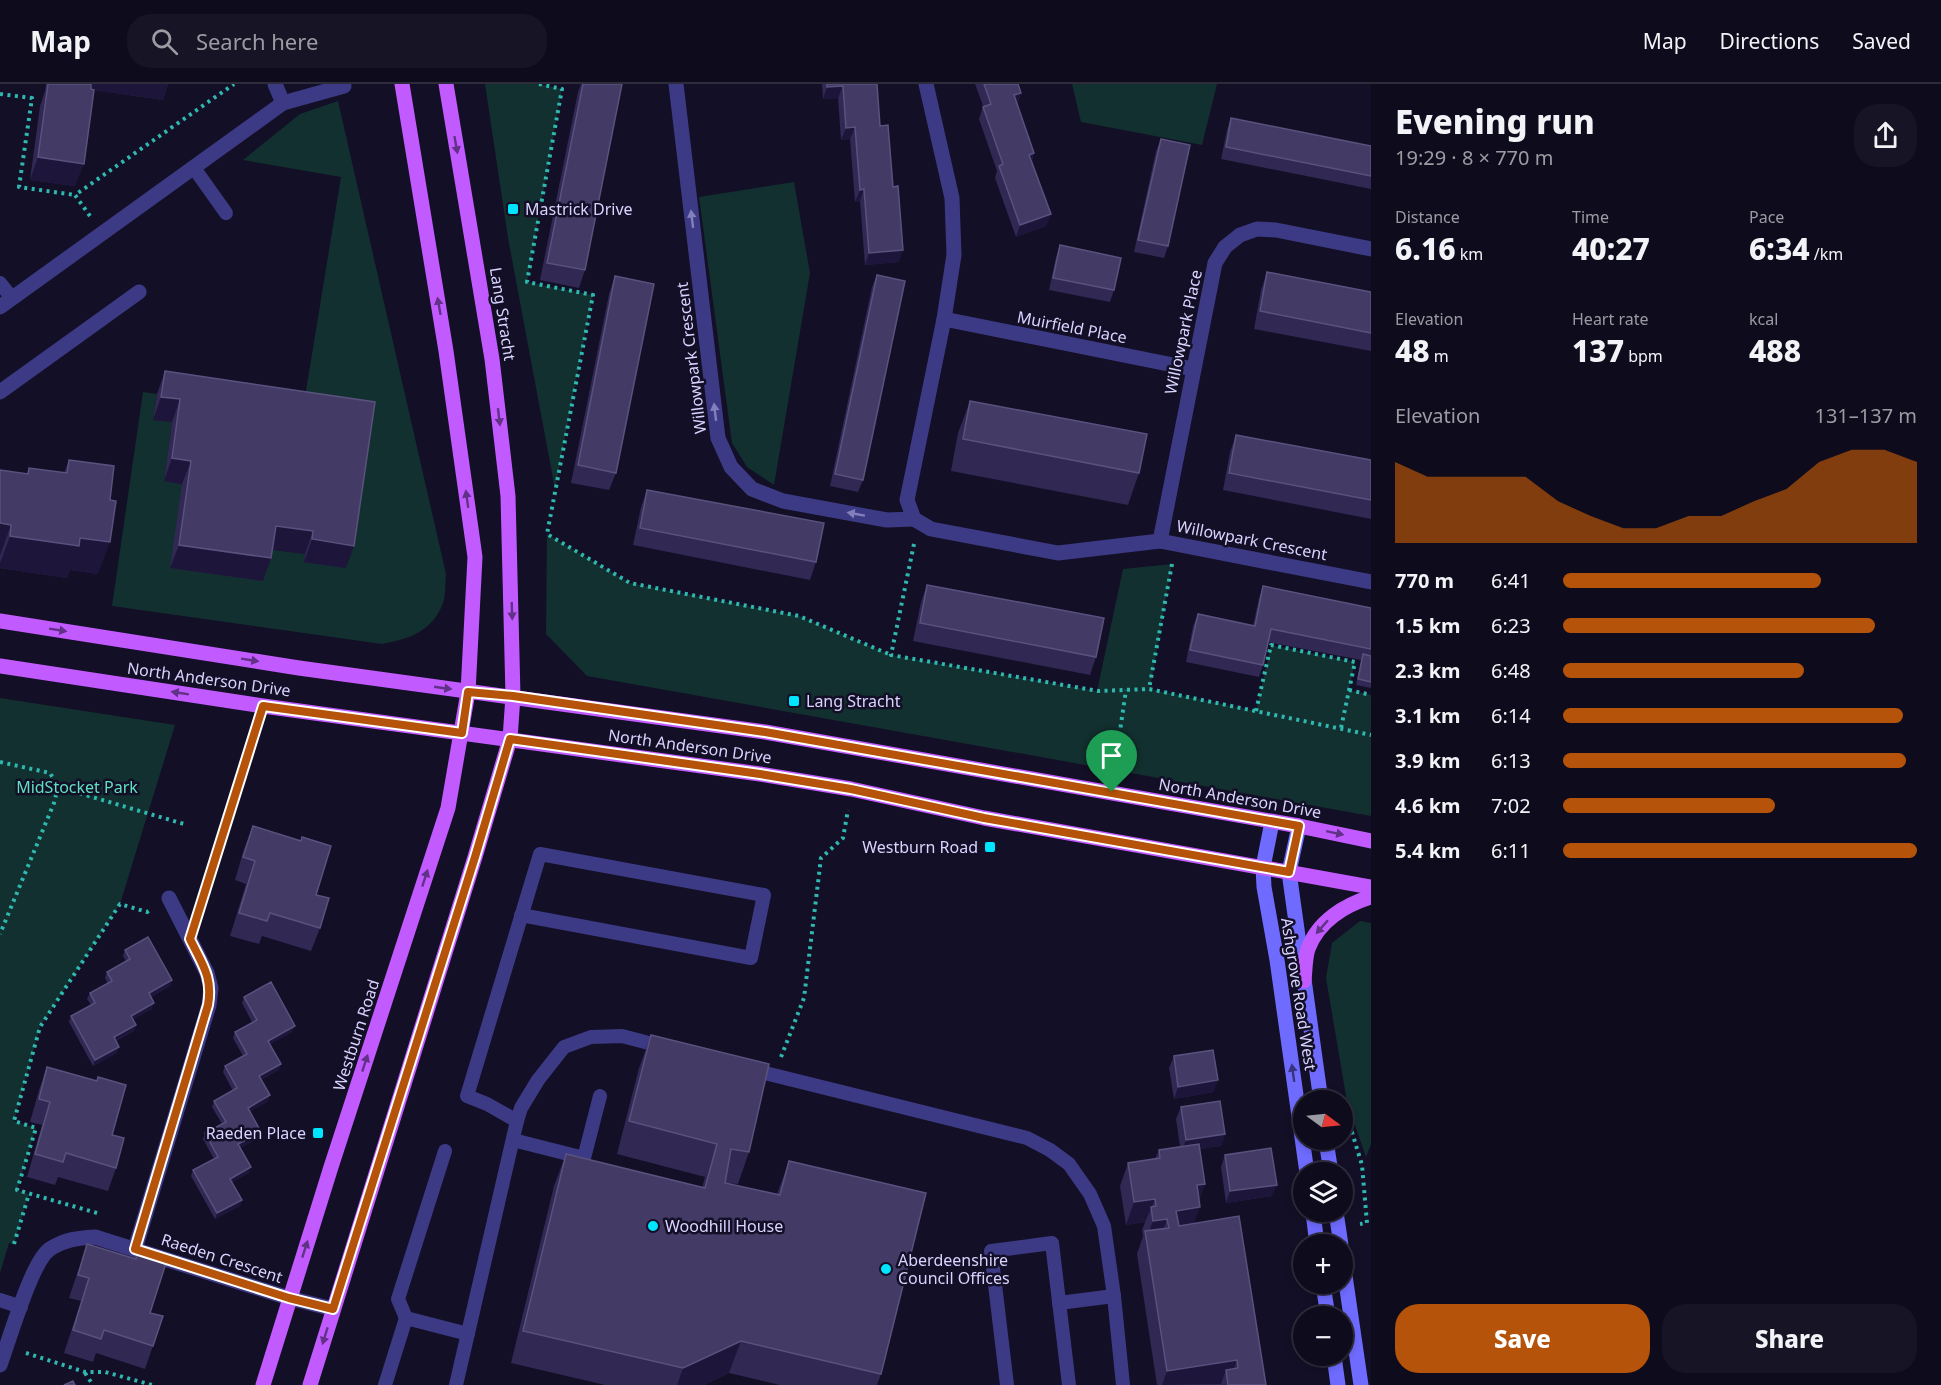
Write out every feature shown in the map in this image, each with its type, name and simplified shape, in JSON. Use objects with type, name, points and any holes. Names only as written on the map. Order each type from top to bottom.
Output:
[{"type":"main road","points":[[402,84],[446,351],[475,557],[468,692]]},
{"type":"main road","name":"Lang Stracht","points":[[446,84],[492,359],[508,496],[513,696]]},
{"type":"main road","name":"North Anderson Drive","points":[[0,621],[299,668],[765,732],[1112,792],[1371,841]]},
{"type":"main road","name":"North Anderson Drive","points":[[0,666],[263,706],[760,774],[851,789],[984,818],[1371,887]]},
{"type":"main road","name":"Westburn Road","points":[[263,1385],[289,1298],[448,808],[468,692]]},
{"type":"main road","points":[[310,1385],[510,739],[513,696]]},
{"type":"main road","points":[[1304,981],[1308,950],[1317,931],[1330,918],[1347,907],[1371,897]]},
{"type":"street","points":[[274,84],[283,103]]},
{"type":"street","name":"Willowpark Crescent","points":[[676,84],[718,438],[731,467],[752,489],[783,501],[887,520],[914,519],[930,529],[1059,553],[1160,541],[1371,582]]},
{"type":"street","points":[[914,519],[907,500],[944,319],[954,255],[952,198],[926,84]]},
{"type":"street","points":[[6,303],[283,103],[344,86]]},
{"type":"street","name":"Willowpark Place","points":[[1160,541],[1215,263],[1225,247],[1240,235],[1257,229],[1276,230],[1371,249]]},
{"type":"street","points":[[0,392],[139,292]]},
{"type":"street","name":"Muirfield Place","points":[[944,319],[1193,369]]},
{"type":"street","name":"Ashgrove Road West","points":[[1272,822],[1263,867],[1264,887],[1277,960],[1305,1162]]},
{"type":"street","name":"Ashgrove Road West","points":[[1299,826],[1289,872],[1319,1090]]},
{"type":"street","points":[[135,1249],[208,1005],[211,988],[207,973],[169,898]]},
{"type":"street","name":"Raeden Crescent","points":[[0,1365],[32,1275],[48,1250],[70,1239],[95,1237],[289,1298],[333,1309]]},
{"type":"street","points":[[1348,1294],[1361,1385]]},
{"type":"street","points":[[1335,1366],[1338,1385]]},
{"type":"lane","points":[[194,168],[226,213]]},
{"type":"lane","points":[[0,283],[6,303]]},
{"type":"lane","points":[[517,1121],[467,1096],[521,915],[540,854],[764,895],[751,958],[521,915]]},
{"type":"lane","points":[[456,1385],[517,1121],[521,1108],[538,1080],[564,1047],[591,1037],[622,1036],[676,1050]]},
{"type":"lane","points":[[730,1064],[1027,1138],[1050,1150],[1069,1164],[1090,1194],[1104,1226],[1123,1385]]},
{"type":"lane","points":[[513,1140],[584,1158],[600,1096]]},
{"type":"lane","points":[[385,1385],[406,1318],[398,1299],[445,1151]]},
{"type":"lane","points":[[1007,1385],[991,1251],[1052,1243],[1069,1385]]},
{"type":"lane","points":[[1059,1303],[1114,1296]]},
{"type":"lane","points":[[0,1300],[21,1307]]},
{"type":"lane","points":[[406,1318],[468,1334]]},
{"type":"lane","points":[[1118,1337],[1129,1385]]},
{"type":"path","points":[[0,94],[32,98],[19,188],[75,195],[234,84]]},
{"type":"path","points":[[538,84],[562,89],[527,282],[593,295],[547,534],[630,583],[799,616],[891,655],[1098,691],[1149,689],[1371,735]]},
{"type":"path","points":[[75,195],[102,234]]},
{"type":"path","points":[[891,655],[914,543]]},
{"type":"path","points":[[1149,689],[1173,560]]},
{"type":"path","points":[[1256,711],[1271,645],[1355,662],[1341,728]]},
{"type":"path","points":[[1112,792],[1126,690]]},
{"type":"path","points":[[1349,690],[1371,695]]},
{"type":"path","points":[[190,939],[263,706]]},
{"type":"path","points":[[0,762],[50,773],[58,787],[54,803],[0,934]]},
{"type":"path","points":[[58,787],[184,824]]},
{"type":"path","points":[[774,1075],[804,998],[821,858],[843,838],[851,789]]},
{"type":"path","points":[[95,1237],[98,1214],[17,1190],[36,1128],[14,1121],[40,1027],[120,904],[147,912],[169,898]]},
{"type":"path","points":[[1353,1137],[1362,1165],[1367,1223],[1353,1221]]},
{"type":"path","points":[[1364,1190],[1371,1189]]},
{"type":"path","points":[[14,1244],[29,1194]]},
{"type":"path","points":[[7,1346],[85,1372],[105,1372],[152,1385]]},
{"type":"path","points":[[85,1372],[93,1385]]},
{"type":"green space","points":[[485,84],[539,84],[562,89],[527,282],[593,295],[555,489],[508,238]]},
{"type":"green space","points":[[1072,84],[1217,84],[1202,145],[1081,122]]},
{"type":"green space","points":[[338,101],[446,574],[443,603],[433,621],[426,627],[401,640],[382,644],[112,606],[143,392],[157,394],[153,420],[172,422],[164,481],[182,484],[268,549],[305,554],[304,562],[346,568],[302,415],[341,177],[243,160],[300,114]]},
{"type":"green space","points":[[794,182],[810,273],[774,485],[747,467],[732,443],[699,197]]},
{"type":"green space","points":[[547,534],[630,583],[799,616],[891,655],[1097,691],[1123,569],[1172,564],[1150,689],[1256,711],[1271,645],[1355,662],[1349,690],[1371,695],[1371,816],[587,676],[546,634]]},
{"type":"green space","name":"MidStocket Park","points":[[0,698],[175,725],[120,904],[40,1027],[14,1121],[36,1128],[17,1190],[29,1194],[14,1244],[9,1243],[0,1273]]},
{"type":"green space","points":[[1360,921],[1371,923],[1371,1144],[1366,1157],[1353,1119],[1353,1090],[1345,1090],[1326,978],[1332,943]]},
{"type":"building","points":[[48,84],[91,84],[91,89],[94,90],[84,164],[38,157]]},
{"type":"building","points":[[583,84],[622,84],[585,270],[547,263]]},
{"type":"building","points":[[827,84],[877,84],[880,126],[888,125],[893,187],[898,186],[903,250],[869,253],[864,189],[860,190],[855,127],[846,128],[843,86],[827,87]]},
{"type":"building","points":[[984,84],[1018,84],[1021,93],[1014,95],[1034,153],[1029,155],[1051,214],[1020,225],[999,166],[1003,164],[983,107],[991,104]]},
{"type":"building","points":[[1231,118],[1371,146],[1371,176],[1226,147]]},
{"type":"building","points":[[1161,139],[1190,145],[1168,246],[1138,240]]},
{"type":"building","points":[[1060,245],[1121,258],[1114,290],[1053,278]]},
{"type":"building","points":[[1267,272],[1371,292],[1371,333],[1260,311]]},
{"type":"building","points":[[877,275],[905,281],[863,480],[835,474]]},
{"type":"building","points":[[615,276],[654,284],[616,473],[578,465]]},
{"type":"building","points":[[165,371],[375,402],[354,546],[312,539],[313,531],[276,526],[271,558],[179,545],[191,461],[172,458],[180,399],[161,397]]},
{"type":"building","points":[[970,401],[1147,434],[1139,473],[963,439]]},
{"type":"building","points":[[1236,435],[1371,460],[1371,500],[1229,473]]},
{"type":"building","points":[[69,460],[114,466],[110,500],[116,501],[110,542],[80,538],[79,546],[10,536],[11,525],[0,523],[0,470],[28,474],[29,468],[67,473]]},
{"type":"building","points":[[647,490],[824,523],[816,562],[640,528]]},
{"type":"building","points":[[927,585],[1104,618],[1096,657],[920,623]]},
{"type":"building","points":[[1263,586],[1371,608],[1371,649],[1271,629],[1263,665],[1190,650],[1198,614],[1255,626]]},
{"type":"building","points":[[1363,654],[1371,656],[1371,682],[1358,679]]},
{"type":"building","points":[[253,826],[301,841],[302,837],[331,846],[316,895],[329,898],[320,928],[270,913],[267,921],[239,913],[255,861],[243,857]]},
{"type":"building","points":[[148,937],[172,980],[149,993],[154,1003],[131,1016],[136,1025],[114,1037],[119,1047],[95,1060],[71,1016],[95,1003],[90,993],[112,981],[107,972],[130,959],[125,950]]},
{"type":"building","points":[[271,982],[295,1026],[268,1041],[281,1064],[259,1076],[270,1095],[248,1108],[261,1132],[238,1144],[251,1167],[230,1179],[242,1200],[217,1213],[193,1170],[218,1157],[205,1133],[226,1122],[214,1101],[237,1088],[225,1066],[247,1054],[235,1032],[257,1020],[244,997]]},
{"type":"building","name":"Woodhill House","points":[[651,1035],[769,1064],[749,1152],[731,1149],[725,1183],[780,1195],[789,1161],[926,1193],[881,1374],[741,1341],[683,1368],[523,1331],[566,1154],[705,1188],[717,1144],[629,1121]]},
{"type":"building","points":[[1213,1050],[1218,1080],[1178,1087],[1174,1056]]},
{"type":"building","points":[[47,1067],[97,1081],[98,1077],[126,1085],[112,1135],[124,1138],[116,1168],[66,1153],[63,1162],[35,1154],[50,1102],[39,1099]]},
{"type":"building","points":[[1220,1101],[1225,1134],[1186,1140],[1181,1107]]},
{"type":"building","points":[[1199,1144],[1205,1184],[1197,1185],[1200,1207],[1176,1211],[1179,1226],[1239,1216],[1266,1385],[1228,1385],[1226,1370],[1238,1368],[1237,1360],[1167,1371],[1145,1231],[1169,1228],[1167,1219],[1153,1221],[1151,1207],[1156,1206],[1155,1199],[1134,1202],[1128,1163],[1160,1158],[1159,1150]]},
{"type":"building","points":[[1271,1148],[1277,1185],[1230,1191],[1225,1155]]},
{"type":"building","points":[[87,1244],[136,1259],[137,1254],[166,1263],[150,1313],[163,1316],[153,1346],[104,1330],[101,1339],[73,1330],[89,1278],[78,1275]]},
{"type":"place","name":"Mastrick Drive","points":[[513,209]]},
{"type":"place","name":"Lang Stracht","points":[[794,701]]},
{"type":"place","name":"Westburn Road","points":[[990,847]]},
{"type":"place","name":"Raeden Place","points":[[318,1133]]},
{"type":"place","name":"Woodhill House","points":[[653,1226]]},
{"type":"place","name":"Aberdeenshire Council Offices","points":[[886,1269]]},
{"type":"route","points":[[468,692],[513,696],[765,732],[1112,792],[1299,826],[1289,872],[984,818],[851,789],[510,739],[333,1309],[289,1298],[135,1249],[208,1005],[211,988],[207,973],[190,939],[263,706],[462,733],[468,692]]}]
